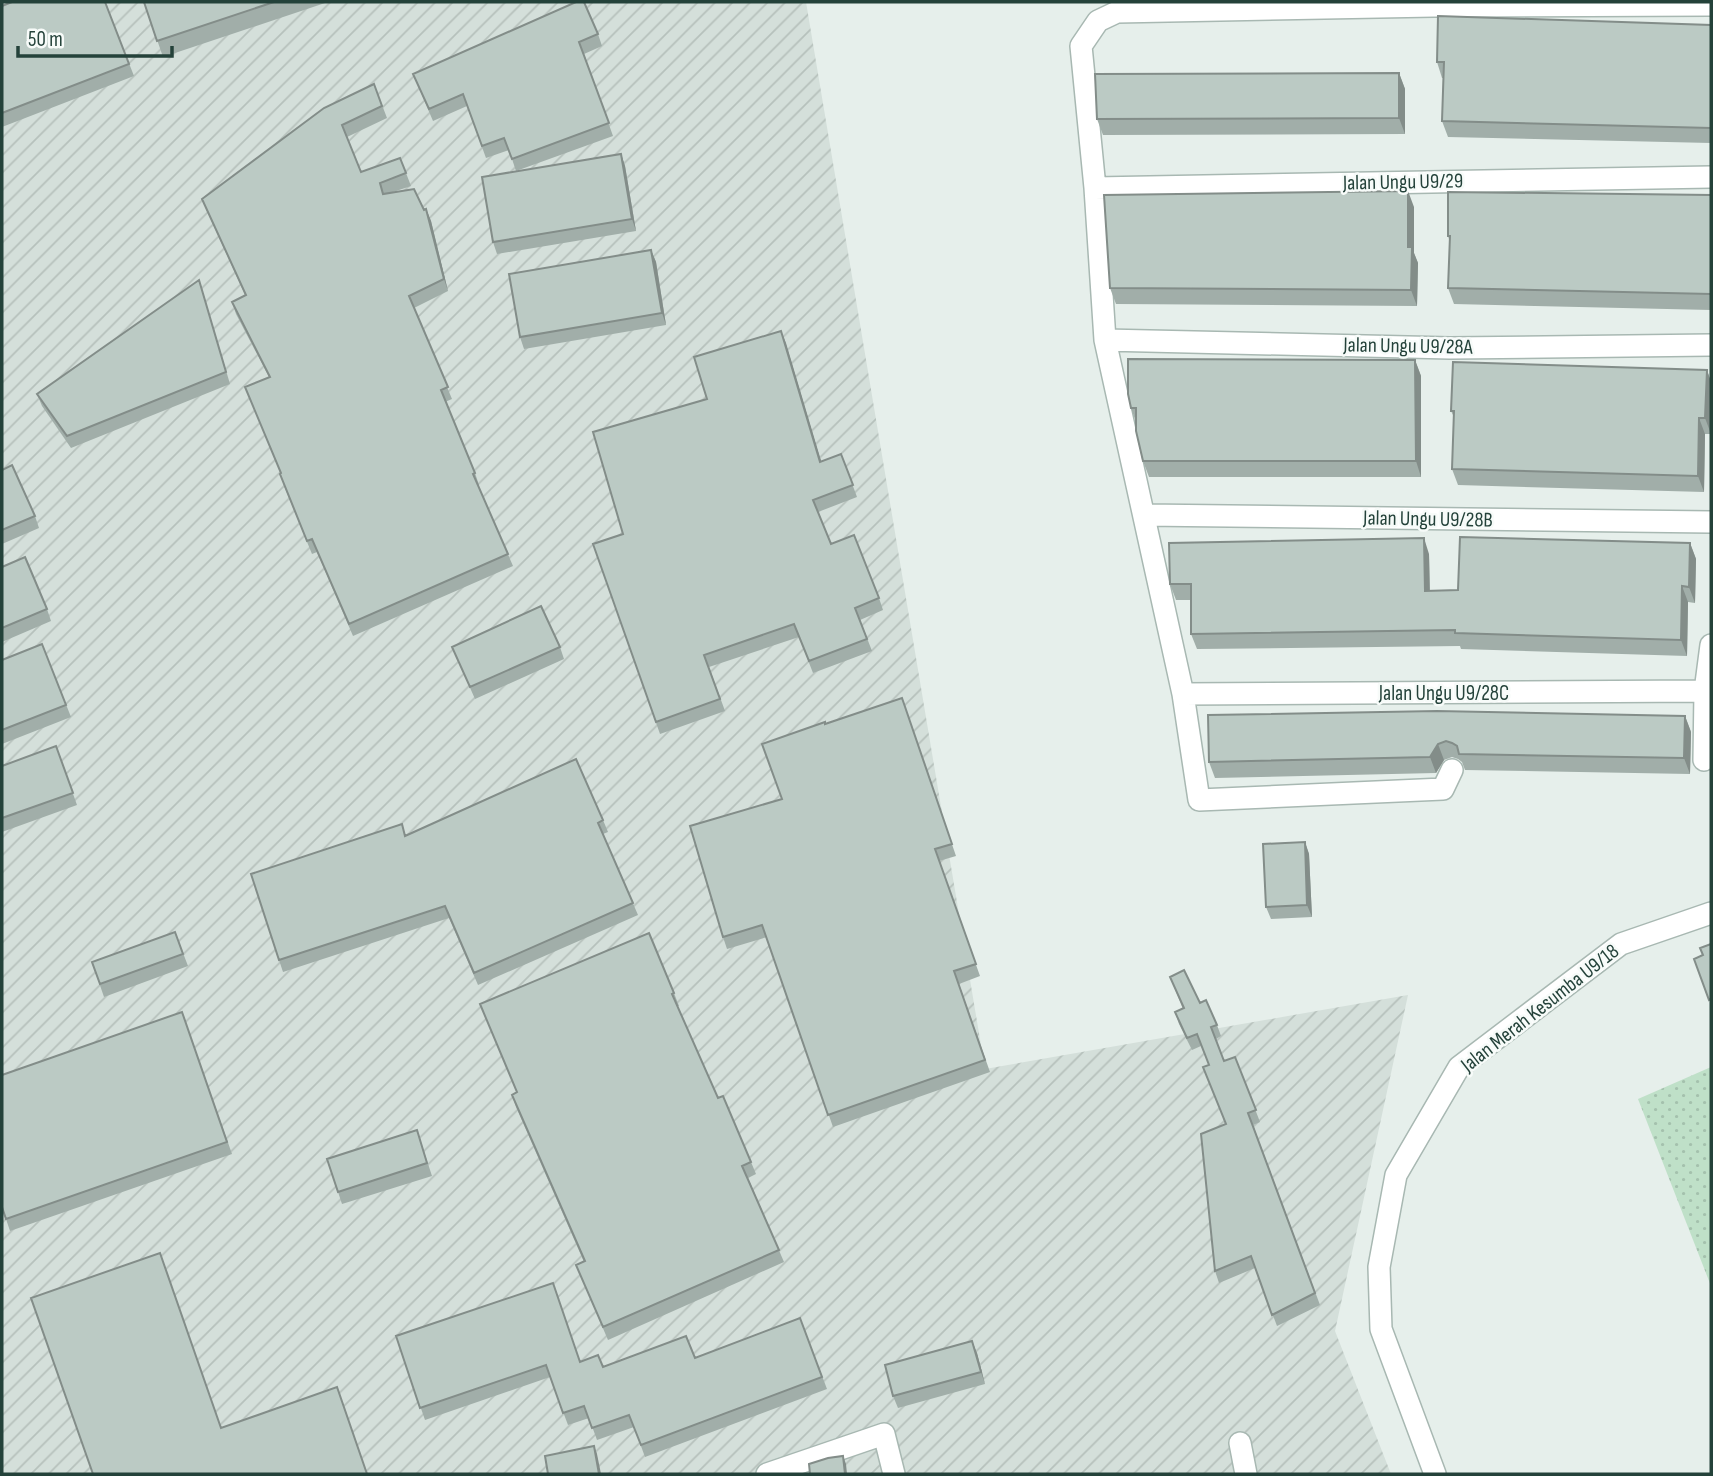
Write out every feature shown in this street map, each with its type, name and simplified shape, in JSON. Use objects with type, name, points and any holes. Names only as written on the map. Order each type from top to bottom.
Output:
[{"type":"street","points":[[1452,770],[1443,789],[1199,800],[1183,694],[1105,340],[1095,188],[1081,46],[1098,21],[1117,12],[1711,5]]},
{"type":"street","name":"Jalan Ungu U9/29","points":[[1095,188],[1711,177]]},
{"type":"street","name":"Jalan Ungu U9/28A","points":[[1105,340],[1450,348],[1711,345]]},
{"type":"street","name":"Jalan Ungu U9/28B","points":[[1144,515],[1711,522]]},
{"type":"street","points":[[1704,760],[1705,691],[1711,645]]},
{"type":"street","name":"Jalan Ungu U9/28C","points":[[1183,694],[1705,691]]},
{"type":"street","name":"Jalan Merah Kesumba U9/18","points":[[1435,1474],[1381,1329],[1379,1267],[1396,1175],[1459,1067],[1621,944],[1711,913]]},
{"type":"street","points":[[767,1474],[884,1434],[894,1474]]},
{"type":"street","points":[[1240,1443],[1246,1474]]},
{"type":"shaded area","points":[[2,2],[806,2],[985,1069],[1408,995],[1335,1331],[1391,1474],[2,1474]]},
{"type":"green space","points":[[1711,1067],[1711,1286],[1638,1099]]},
{"type":"building","points":[[12,2],[105,2],[129,64],[2,113],[2,6]]},
{"type":"building","points":[[144,2],[274,2],[157,41]]},
{"type":"building","points":[[576,2],[584,2],[598,34],[579,42],[609,123],[512,159],[504,138],[482,146],[463,94],[429,109],[413,74]]},
{"type":"building","points":[[1438,16],[1711,25],[1711,128],[1442,121],[1444,62],[1437,62]]},
{"type":"building","points":[[1399,73],[1399,118],[1097,119],[1095,74]]},
{"type":"building","points":[[374,84],[382,106],[342,125],[361,172],[400,158],[406,173],[380,183],[383,194],[414,189],[424,210],[426,209],[444,279],[409,296],[448,387],[441,390],[475,473],[473,474],[508,554],[349,624],[312,539],[307,541],[245,387],[270,377],[232,302],[246,295],[202,199],[324,108]]},
{"type":"building","points":[[621,154],[632,219],[493,242],[482,177]]},
{"type":"building","points":[[1408,191],[1408,247],[1412,247],[1411,290],[1110,288],[1104,195]]},
{"type":"building","points":[[1448,192],[1711,195],[1711,294],[1448,288]]},
{"type":"building","points":[[651,250],[662,313],[520,337],[509,274]]},
{"type":"building","points":[[199,280],[226,372],[67,436],[37,394]]},
{"type":"building","points":[[781,331],[820,462],[841,454],[853,485],[813,500],[831,544],[854,535],[879,598],[855,608],[867,639],[809,661],[794,624],[704,655],[720,699],[656,722],[593,544],[623,534],[593,432],[707,399],[694,357]]},
{"type":"building","points":[[1128,359],[1415,360],[1416,461],[1143,461],[1136,431],[1136,408],[1131,408],[1128,394]]},
{"type":"building","points":[[1453,362],[1707,370],[1705,418],[1699,418],[1698,476],[1452,469]]},
{"type":"building","points":[[12,465],[35,516],[2,530],[2,470]]},
{"type":"building","points":[[1460,537],[1690,543],[1689,587],[1682,586],[1681,640],[1455,633],[1455,630],[1191,634],[1191,584],[1170,584],[1169,543],[1424,538],[1425,591],[1458,590]]},
{"type":"building","points":[[25,557],[47,609],[2,628],[2,567]]},
{"type":"building","points":[[541,606],[560,647],[470,687],[452,647]]},
{"type":"building","points":[[42,644],[66,705],[2,730],[2,660]]},
{"type":"building","points":[[902,698],[952,844],[935,849],[976,964],[954,971],[985,1060],[828,1115],[762,925],[723,937],[690,826],[782,799],[762,744]]},
{"type":"building","points":[[1437,711],[1685,716],[1684,758],[1459,754],[1457,746],[1446,741],[1438,744],[1430,757],[1209,762],[1208,715]]},
{"type":"building","points":[[56,746],[73,793],[2,818],[2,766]]},
{"type":"building","points":[[576,759],[603,820],[598,823],[633,903],[474,973],[445,906],[279,960],[251,874],[402,824],[405,836]]},
{"type":"building","points":[[1305,842],[1307,905],[1266,907],[1263,844]]},
{"type":"building","points":[[175,932],[183,954],[100,984],[92,962]]},
{"type":"building","points":[[649,933],[674,993],[672,994],[718,1098],[723,1096],[751,1162],[742,1166],[779,1250],[603,1327],[576,1265],[585,1261],[512,1095],[517,1092],[480,1004]]},
{"type":"building","points":[[1711,944],[1709,1000],[1694,959],[1703,955],[1700,948]]},
{"type":"building","points":[[1184,970],[1200,1003],[1206,1000],[1217,1025],[1211,1027],[1224,1061],[1235,1057],[1256,1110],[1248,1113],[1315,1293],[1272,1315],[1251,1256],[1215,1271],[1201,1134],[1226,1124],[1203,1067],[1209,1065],[1197,1034],[1187,1038],[1175,1012],[1184,1008],[1170,977]]},
{"type":"building","points":[[182,1012],[227,1142],[6,1219],[2,1207],[2,1075]]},
{"type":"building","points":[[417,1130],[427,1163],[338,1192],[327,1159]]},
{"type":"building","points":[[160,1253],[221,1428],[337,1387],[367,1474],[93,1474],[31,1298]]},
{"type":"building","points":[[553,1283],[580,1362],[598,1355],[603,1367],[686,1336],[695,1358],[800,1318],[822,1377],[641,1445],[629,1415],[592,1428],[584,1406],[563,1413],[546,1365],[420,1408],[396,1336]]},
{"type":"building","points":[[972,1341],[981,1372],[893,1396],[885,1365]]},
{"type":"building","points":[[594,1446],[599,1474],[548,1474],[545,1456]]},
{"type":"building","points":[[843,1456],[845,1474],[810,1474],[809,1464]]}]
